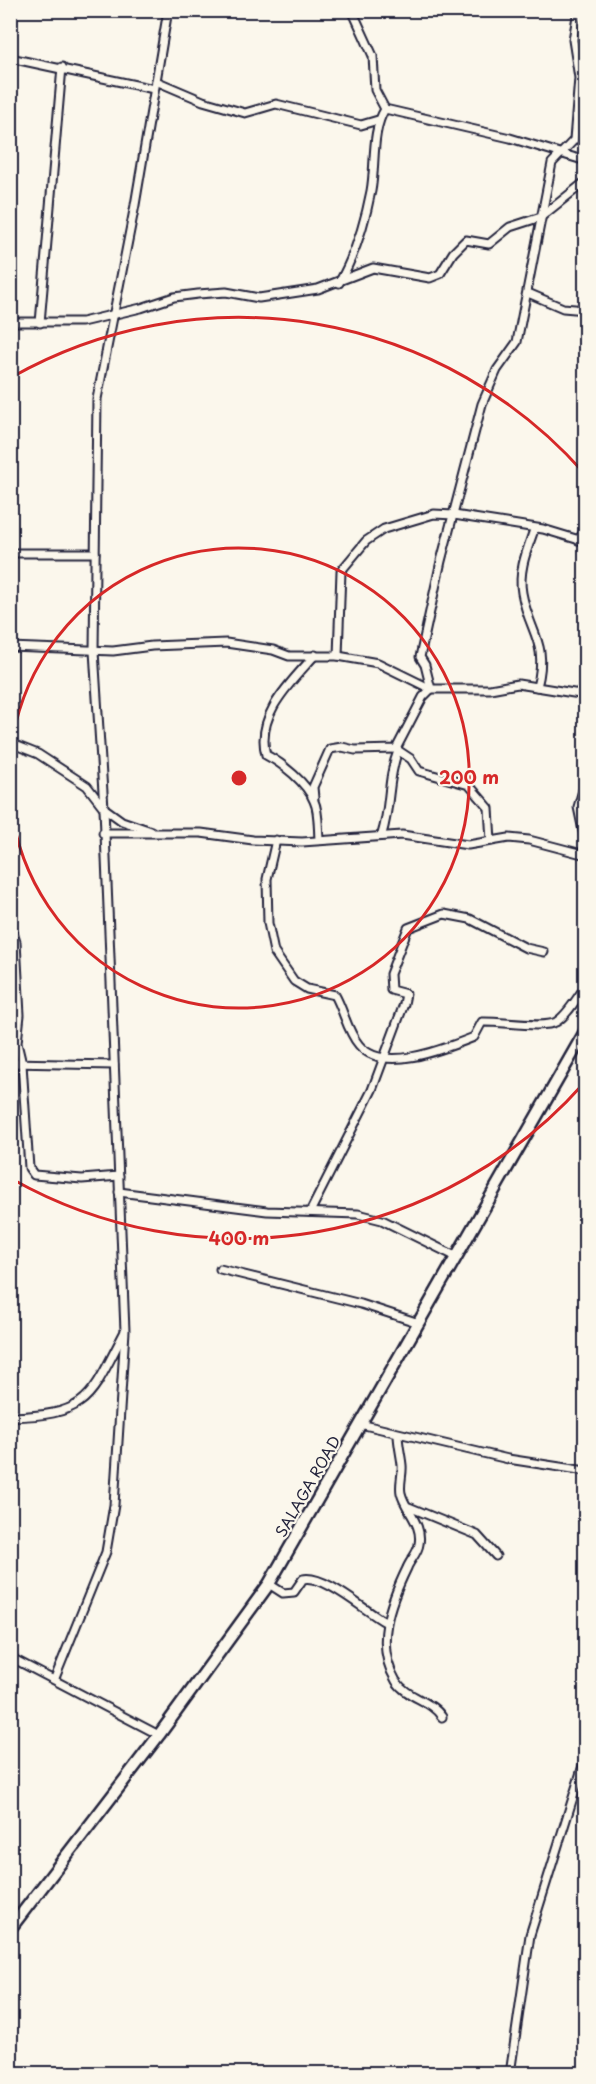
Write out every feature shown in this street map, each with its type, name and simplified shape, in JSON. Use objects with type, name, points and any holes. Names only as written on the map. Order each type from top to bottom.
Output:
[{"type":"main road","name":"SALAGA ROAD","points":[[10,1929],[159,1735],[269,1584],[416,1322],[585,1030]]},
{"type":"street","points":[[55,1678],[106,1552],[114,1505],[125,1331],[103,833],[104,808],[94,651],[97,399],[115,315],[168,10]]},
{"type":"street","points":[[352,10],[373,56],[375,90],[385,109],[510,138],[585,161]]},
{"type":"street","points":[[431,689],[425,665],[420,657],[482,404],[497,370],[517,342],[552,163],[574,140],[582,80],[573,40],[578,10]]},
{"type":"street","points":[[10,58],[155,85],[245,113],[276,104],[361,125],[378,120]]},
{"type":"street","points":[[40,323],[62,68]]},
{"type":"street","points":[[339,283],[351,262],[371,192],[378,120],[385,109]]},
{"type":"street","points":[[10,322],[82,322],[115,315],[174,297],[226,292],[260,298],[339,283],[373,268],[430,278],[440,274],[453,253],[466,240],[489,244],[510,227],[541,217],[585,181]]},
{"type":"street","points":[[528,293],[562,308],[585,310]]},
{"type":"street","points":[[338,656],[341,571],[351,556],[384,529],[434,514],[454,515],[534,530],[543,529],[582,541],[585,530]]},
{"type":"street","points":[[534,530],[522,567],[522,592],[541,647],[537,687]]},
{"type":"street","points":[[10,553],[95,553]]},
{"type":"street","points":[[10,646],[94,651],[226,643],[273,650],[289,656],[338,656],[378,663],[431,689],[490,689],[518,684],[583,695],[585,713]]},
{"type":"street","points":[[314,801],[303,785],[276,760],[266,755],[263,744],[272,708],[315,655]]},
{"type":"street","points":[[382,834],[388,811],[390,771],[397,750],[423,697],[431,689]]},
{"type":"street","points":[[10,743],[38,754],[87,786],[104,808],[122,820],[155,833]]},
{"type":"street","points":[[319,839],[313,787],[330,749],[342,747],[355,750],[397,750],[411,759],[419,771],[469,785],[489,808],[491,841]]},
{"type":"street","points":[[585,780],[578,807],[585,845]]},
{"type":"street","points":[[103,833],[201,833],[253,840],[302,842],[382,834],[429,838],[468,845],[509,838],[529,840],[585,855]]},
{"type":"street","points":[[276,840],[267,879],[268,923],[274,952],[294,981],[307,989],[334,995],[359,1046],[370,1055],[385,1059],[407,1058],[474,1038],[482,1022],[553,1024],[563,1016],[585,986]]},
{"type":"street","points":[[310,1212],[385,1059],[406,994],[391,990],[390,974],[408,928],[444,914],[470,919],[526,948],[544,952]]},
{"type":"street","points":[[10,922],[16,942],[20,1016],[17,1043],[22,1064],[29,1168],[34,1176],[82,1179],[119,1176]]},
{"type":"street","points":[[10,1063],[114,1065]]},
{"type":"street","points":[[119,1192],[267,1211],[358,1214],[382,1220],[455,1256]]},
{"type":"street","points":[[220,1269],[361,1304],[416,1322]]},
{"type":"street","points":[[10,1417],[45,1416],[71,1409],[94,1391],[125,1331]]},
{"type":"street","points":[[360,1424],[508,1459],[585,1471]]},
{"type":"street","points":[[398,1434],[402,1494],[417,1526],[420,1542],[396,1591],[386,1622],[385,1647],[396,1682],[404,1690],[436,1708],[442,1717]]},
{"type":"street","points":[[409,1507],[477,1535],[496,1556]]},
{"type":"street","points":[[269,1584],[283,1593],[294,1592],[297,1584],[311,1577],[336,1588],[364,1610],[386,1622]]},
{"type":"street","points":[[10,1656],[159,1735]]},
{"type":"street","points":[[510,2073],[530,1935],[585,1756]]}]
